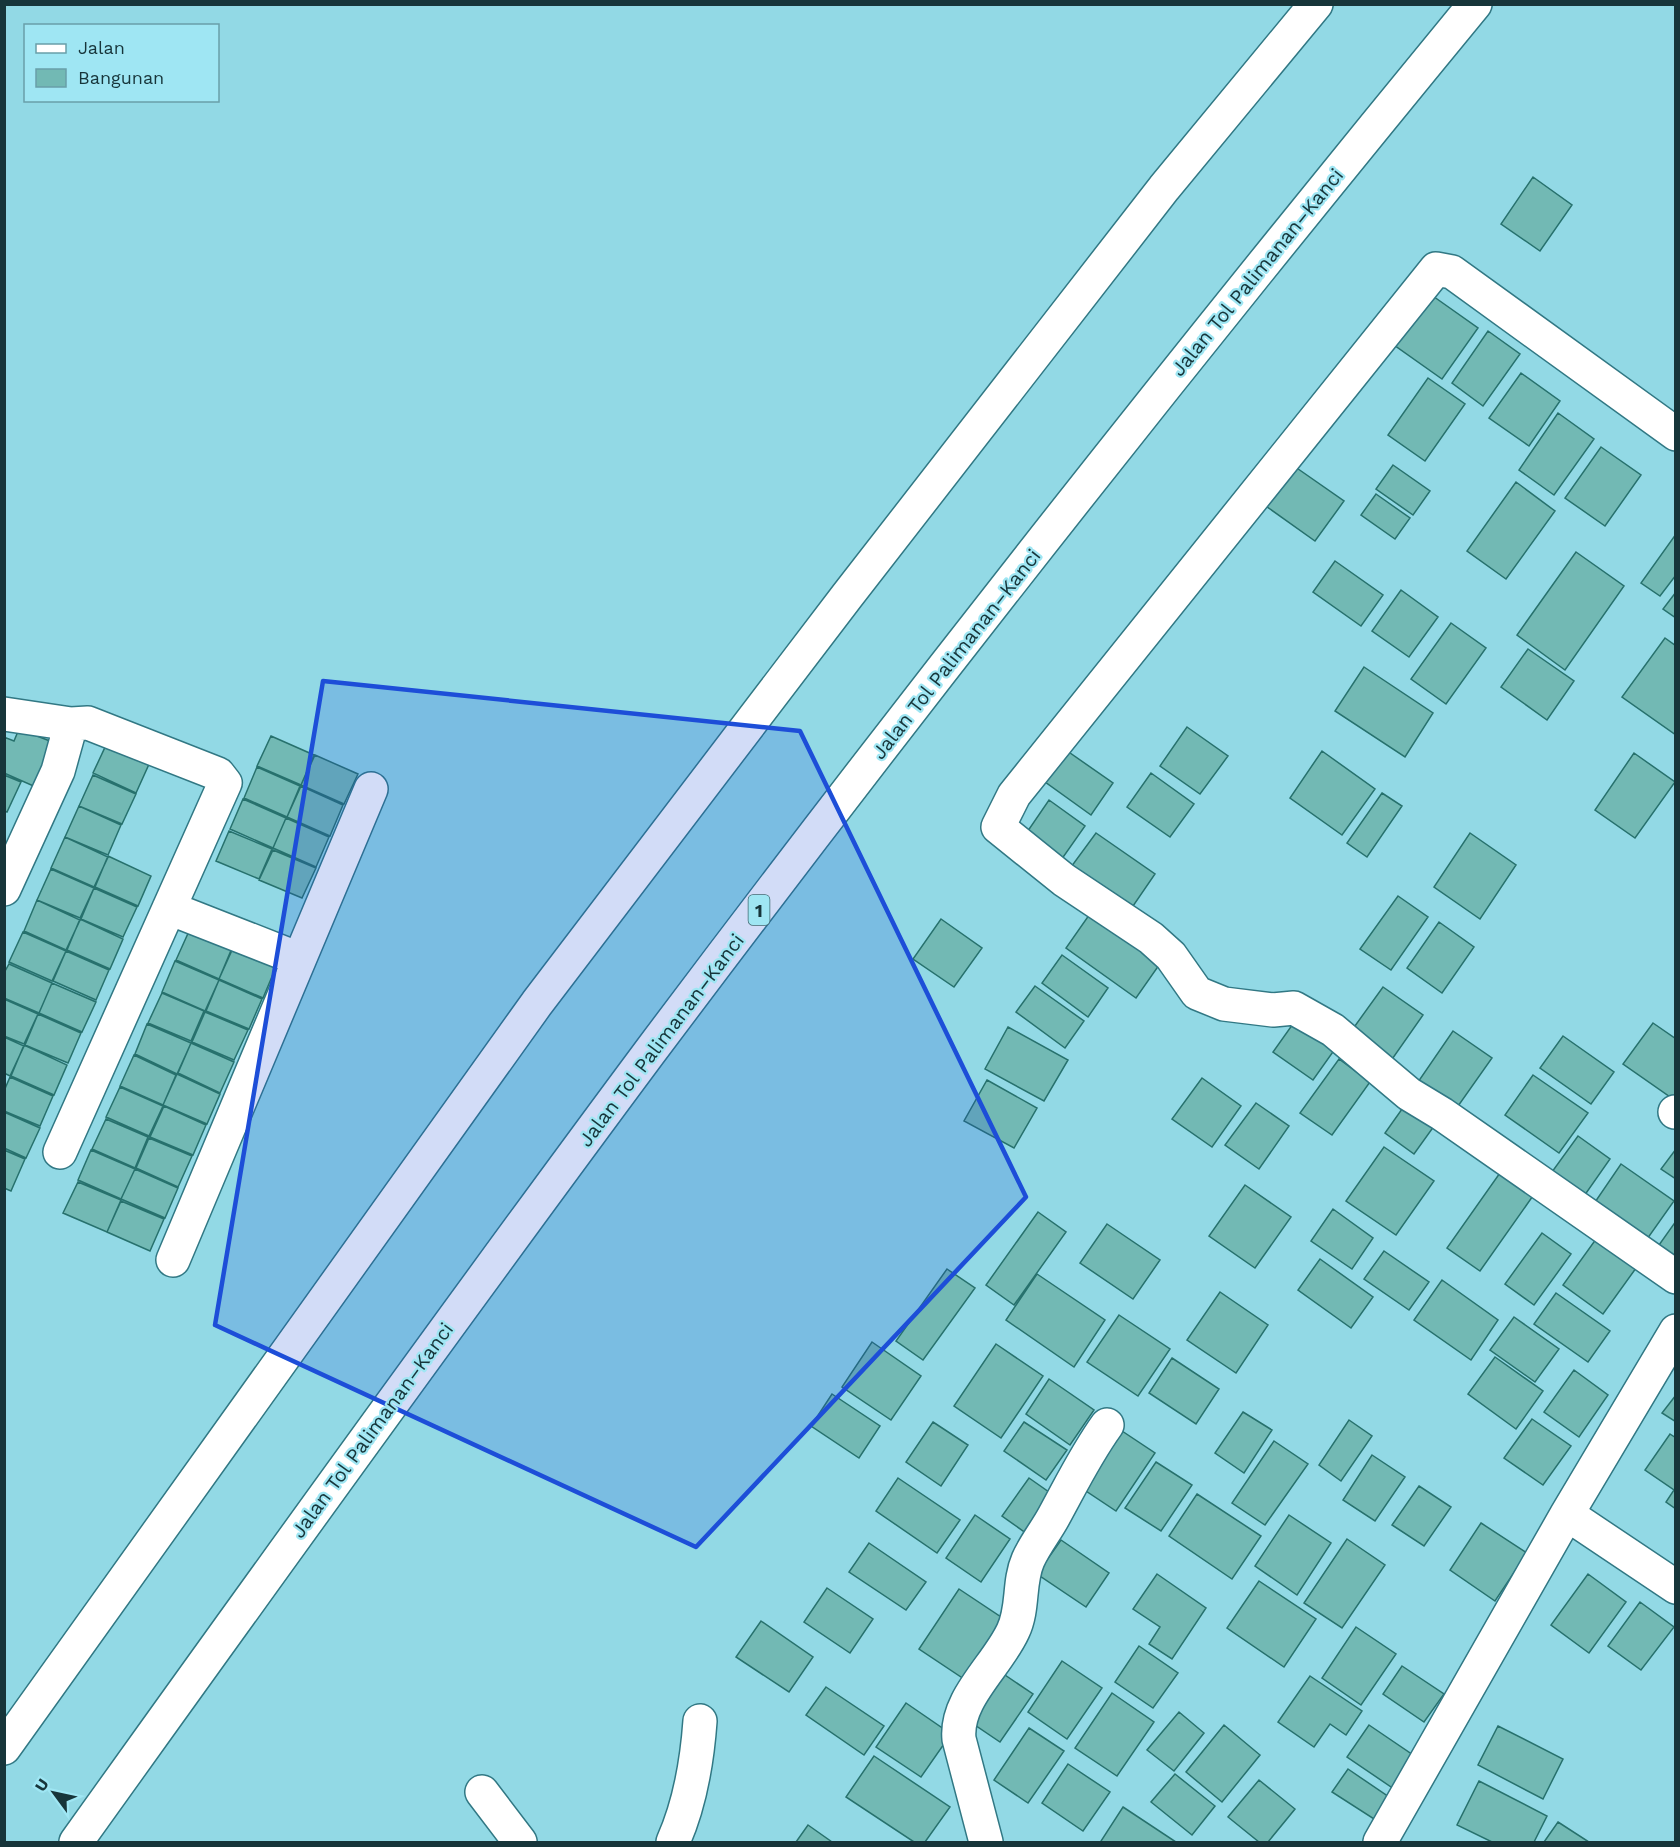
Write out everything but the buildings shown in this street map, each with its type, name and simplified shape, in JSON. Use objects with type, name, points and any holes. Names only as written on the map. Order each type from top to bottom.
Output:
[{"type":"main road","points":[[4,1748],[537,1003],[847,596],[1164,188],[1316,4]]},
{"type":"main road","name":"Jalan Tol Palimanan–Kanci","points":[[76,1842],[333,1482],[651,1050],[944,669],[1254,273],[1475,4]]},
{"type":"main road","points":[[1676,434],[1452,272],[1436,269],[1014,795],[998,827],[1064,880],[1151,938],[1172,956],[1197,993],[1224,1004],[1273,1010],[1293,1008],[1333,1030],[1409,1094],[1442,1114],[1676,1277]]},
{"type":"main road","points":[[4,714],[71,724],[88,723],[218,774],[225,783],[60,1152]]},
{"type":"main road","points":[[4,889],[58,771],[71,724]]},
{"type":"main road","points":[[173,1260],[371,789]]},
{"type":"main road","points":[[170,908],[299,959]]},
{"type":"main road","points":[[1391,1838],[1567,1514],[1676,1330]]},
{"type":"main road","points":[[986,1842],[958,1739],[957,1725],[966,1704],[999,1656],[1018,1618],[1020,1590],[1028,1559],[1089,1449],[1107,1425]]},
{"type":"main road","points":[[1567,1514],[1676,1587]]},
{"type":"main road","points":[[673,1842],[684,1817],[698,1754],[700,1721]]},
{"type":"main road","points":[[482,1792],[520,1842]]},
{"type":"highlighted area","points":[[323,681],[800,731],[1026,1197],[696,1547],[215,1325]]}]
